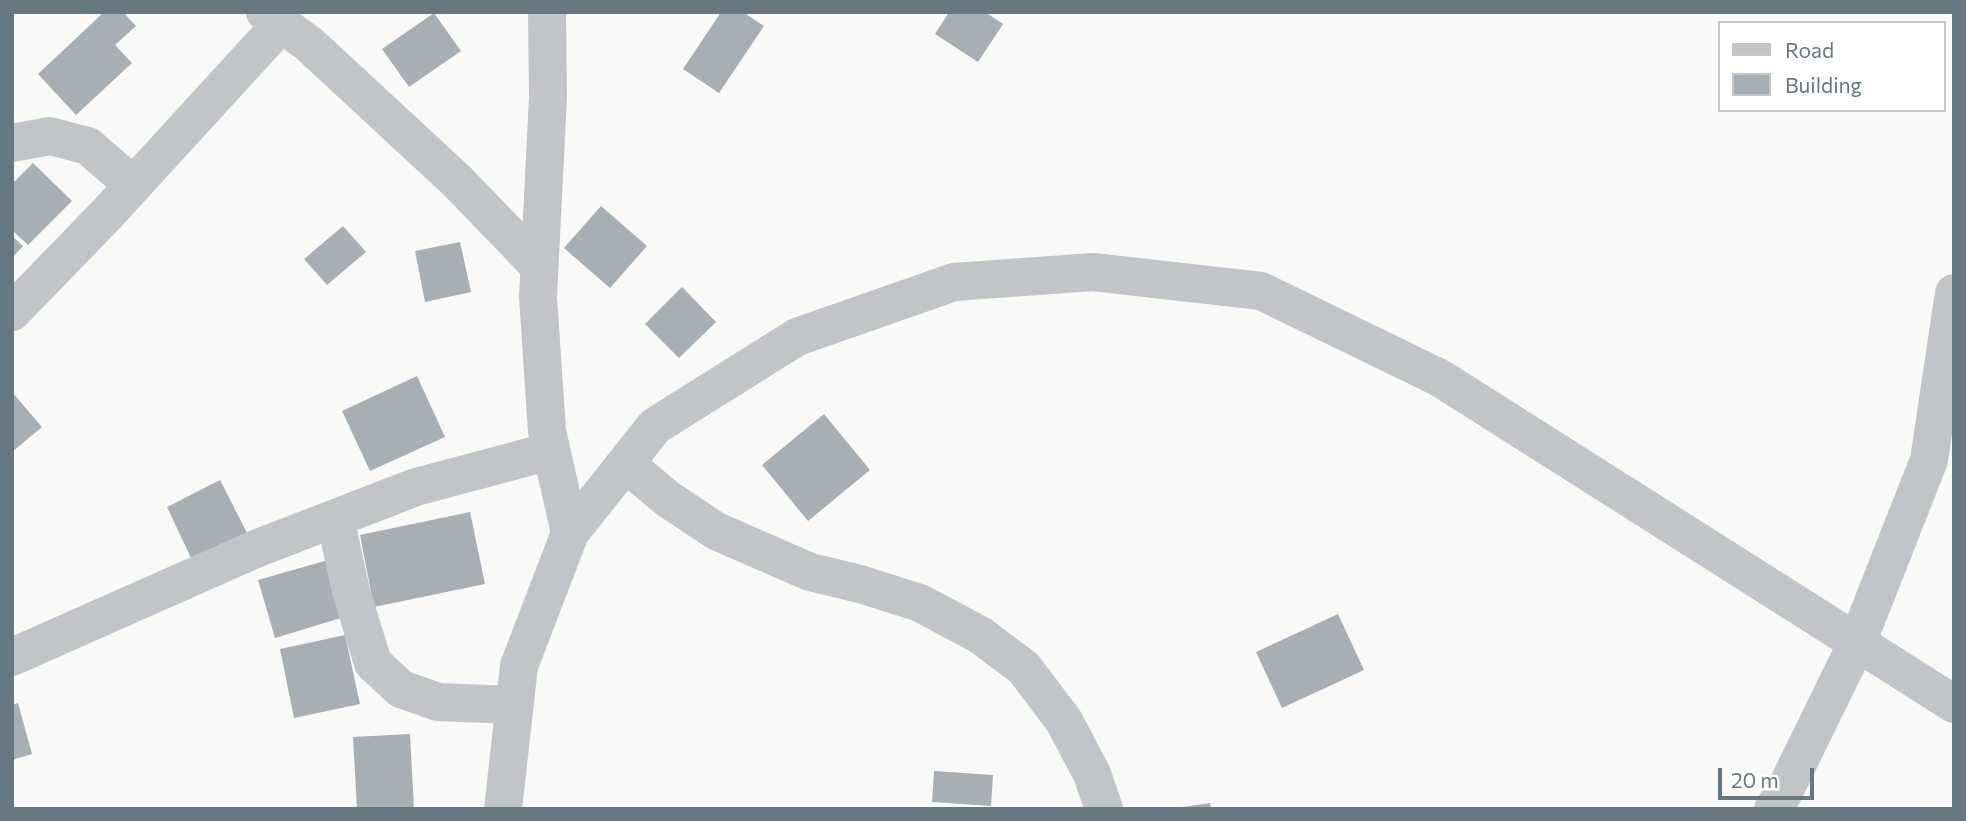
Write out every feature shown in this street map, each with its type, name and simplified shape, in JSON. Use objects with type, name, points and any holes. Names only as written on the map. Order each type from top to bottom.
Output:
[{"type":"street","points":[[547,12],[548,97],[538,298],[547,431],[570,533]]},
{"type":"street","points":[[12,312],[133,185],[273,18],[309,44],[457,181],[539,266]]},
{"type":"street","points":[[12,143],[50,136],[88,146],[133,185]]},
{"type":"street","points":[[503,809],[519,666],[570,533],[656,426],[797,337],[954,282],[1093,272],[1261,290],[1440,378],[1954,704]]},
{"type":"street","points":[[1773,809],[1783,794],[1857,643],[1929,460],[1954,293]]},
{"type":"street","points":[[12,657],[258,548],[416,486],[551,451]]},
{"type":"street","points":[[626,464],[668,499],[716,531],[810,572],[920,603],[991,643],[1024,668],[1064,721],[1092,774],[1104,809]]},
{"type":"street","points":[[335,518],[351,591],[373,663],[401,689],[438,702],[514,705]]},
{"type":"building","points":[[104,12],[123,12],[136,26],[115,45],[132,63],[76,115],[38,74]]},
{"type":"building","points":[[721,12],[743,12],[764,26],[719,93],[683,69]]},
{"type":"building","points":[[949,12],[985,12],[1003,24],[978,62],[935,34]]},
{"type":"building","points":[[434,13],[461,51],[409,87],[382,49]]},
{"type":"building","points":[[33,163],[72,201],[28,245],[12,230],[12,184]]},
{"type":"building","points":[[601,206],[647,246],[610,288],[564,248]]},
{"type":"building","points":[[343,226],[366,252],[327,285],[304,259]]},
{"type":"building","points":[[12,236],[23,246],[12,258]]},
{"type":"building","points":[[460,242],[471,292],[425,302],[415,251]]},
{"type":"building","points":[[682,287],[716,322],[679,358],[645,324]]},
{"type":"building","points":[[417,376],[445,437],[370,471],[342,411]]},
{"type":"building","points":[[12,392],[42,427],[12,452]]},
{"type":"building","points":[[824,414],[870,470],[808,521],[762,465]]},
{"type":"building","points":[[220,480],[247,533],[192,560],[167,507]]},
{"type":"building","points":[[470,512],[485,584],[374,607],[360,535]]},
{"type":"building","points":[[328,560],[344,617],[275,638],[258,580]]},
{"type":"building","points":[[1338,614],[1364,670],[1282,708],[1256,652]]},
{"type":"building","points":[[345,635],[360,704],[294,718],[280,649]]},
{"type":"building","points":[[18,703],[32,754],[12,760],[12,705]]},
{"type":"building","points":[[410,734],[414,809],[357,809],[353,737]]},
{"type":"building","points":[[934,771],[993,775],[991,806],[932,802]]},
{"type":"building","points":[[1210,803],[1211,809],[1183,809],[1183,807]]}]
